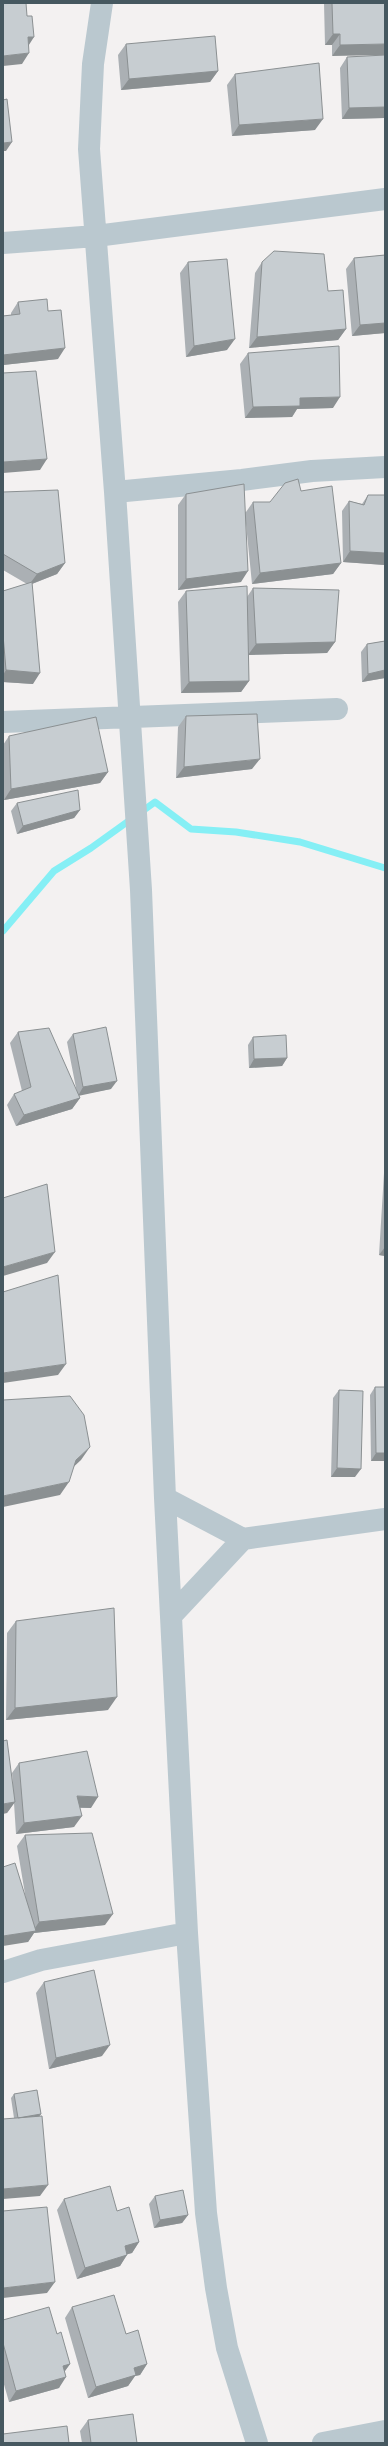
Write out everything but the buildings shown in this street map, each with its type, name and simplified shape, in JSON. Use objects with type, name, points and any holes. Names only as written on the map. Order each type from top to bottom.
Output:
[{"type":"street","points":[[102,3],[93,64],[89,149],[115,492],[138,839],[170,1616],[187,1934],[206,2213],[216,2288],[227,2348],[257,2443]]},
{"type":"street","points":[[3,243],[96,236],[385,199]]},
{"type":"street","points":[[115,492],[242,480],[312,471],[385,467]]},
{"type":"street","points":[[3,722],[129,719],[337,709]]},
{"type":"street","points":[[165,1498],[243,1539],[385,1519]]},
{"type":"street","points":[[170,1616],[243,1539]]},
{"type":"street","points":[[3,1972],[41,1960],[187,1934]]},
{"type":"street","points":[[323,2443],[385,2431]]},
{"type":"waterway","points":[[3,931],[54,871],[91,848],[155,802],[191,829],[236,832],[300,842],[385,868]]}]
